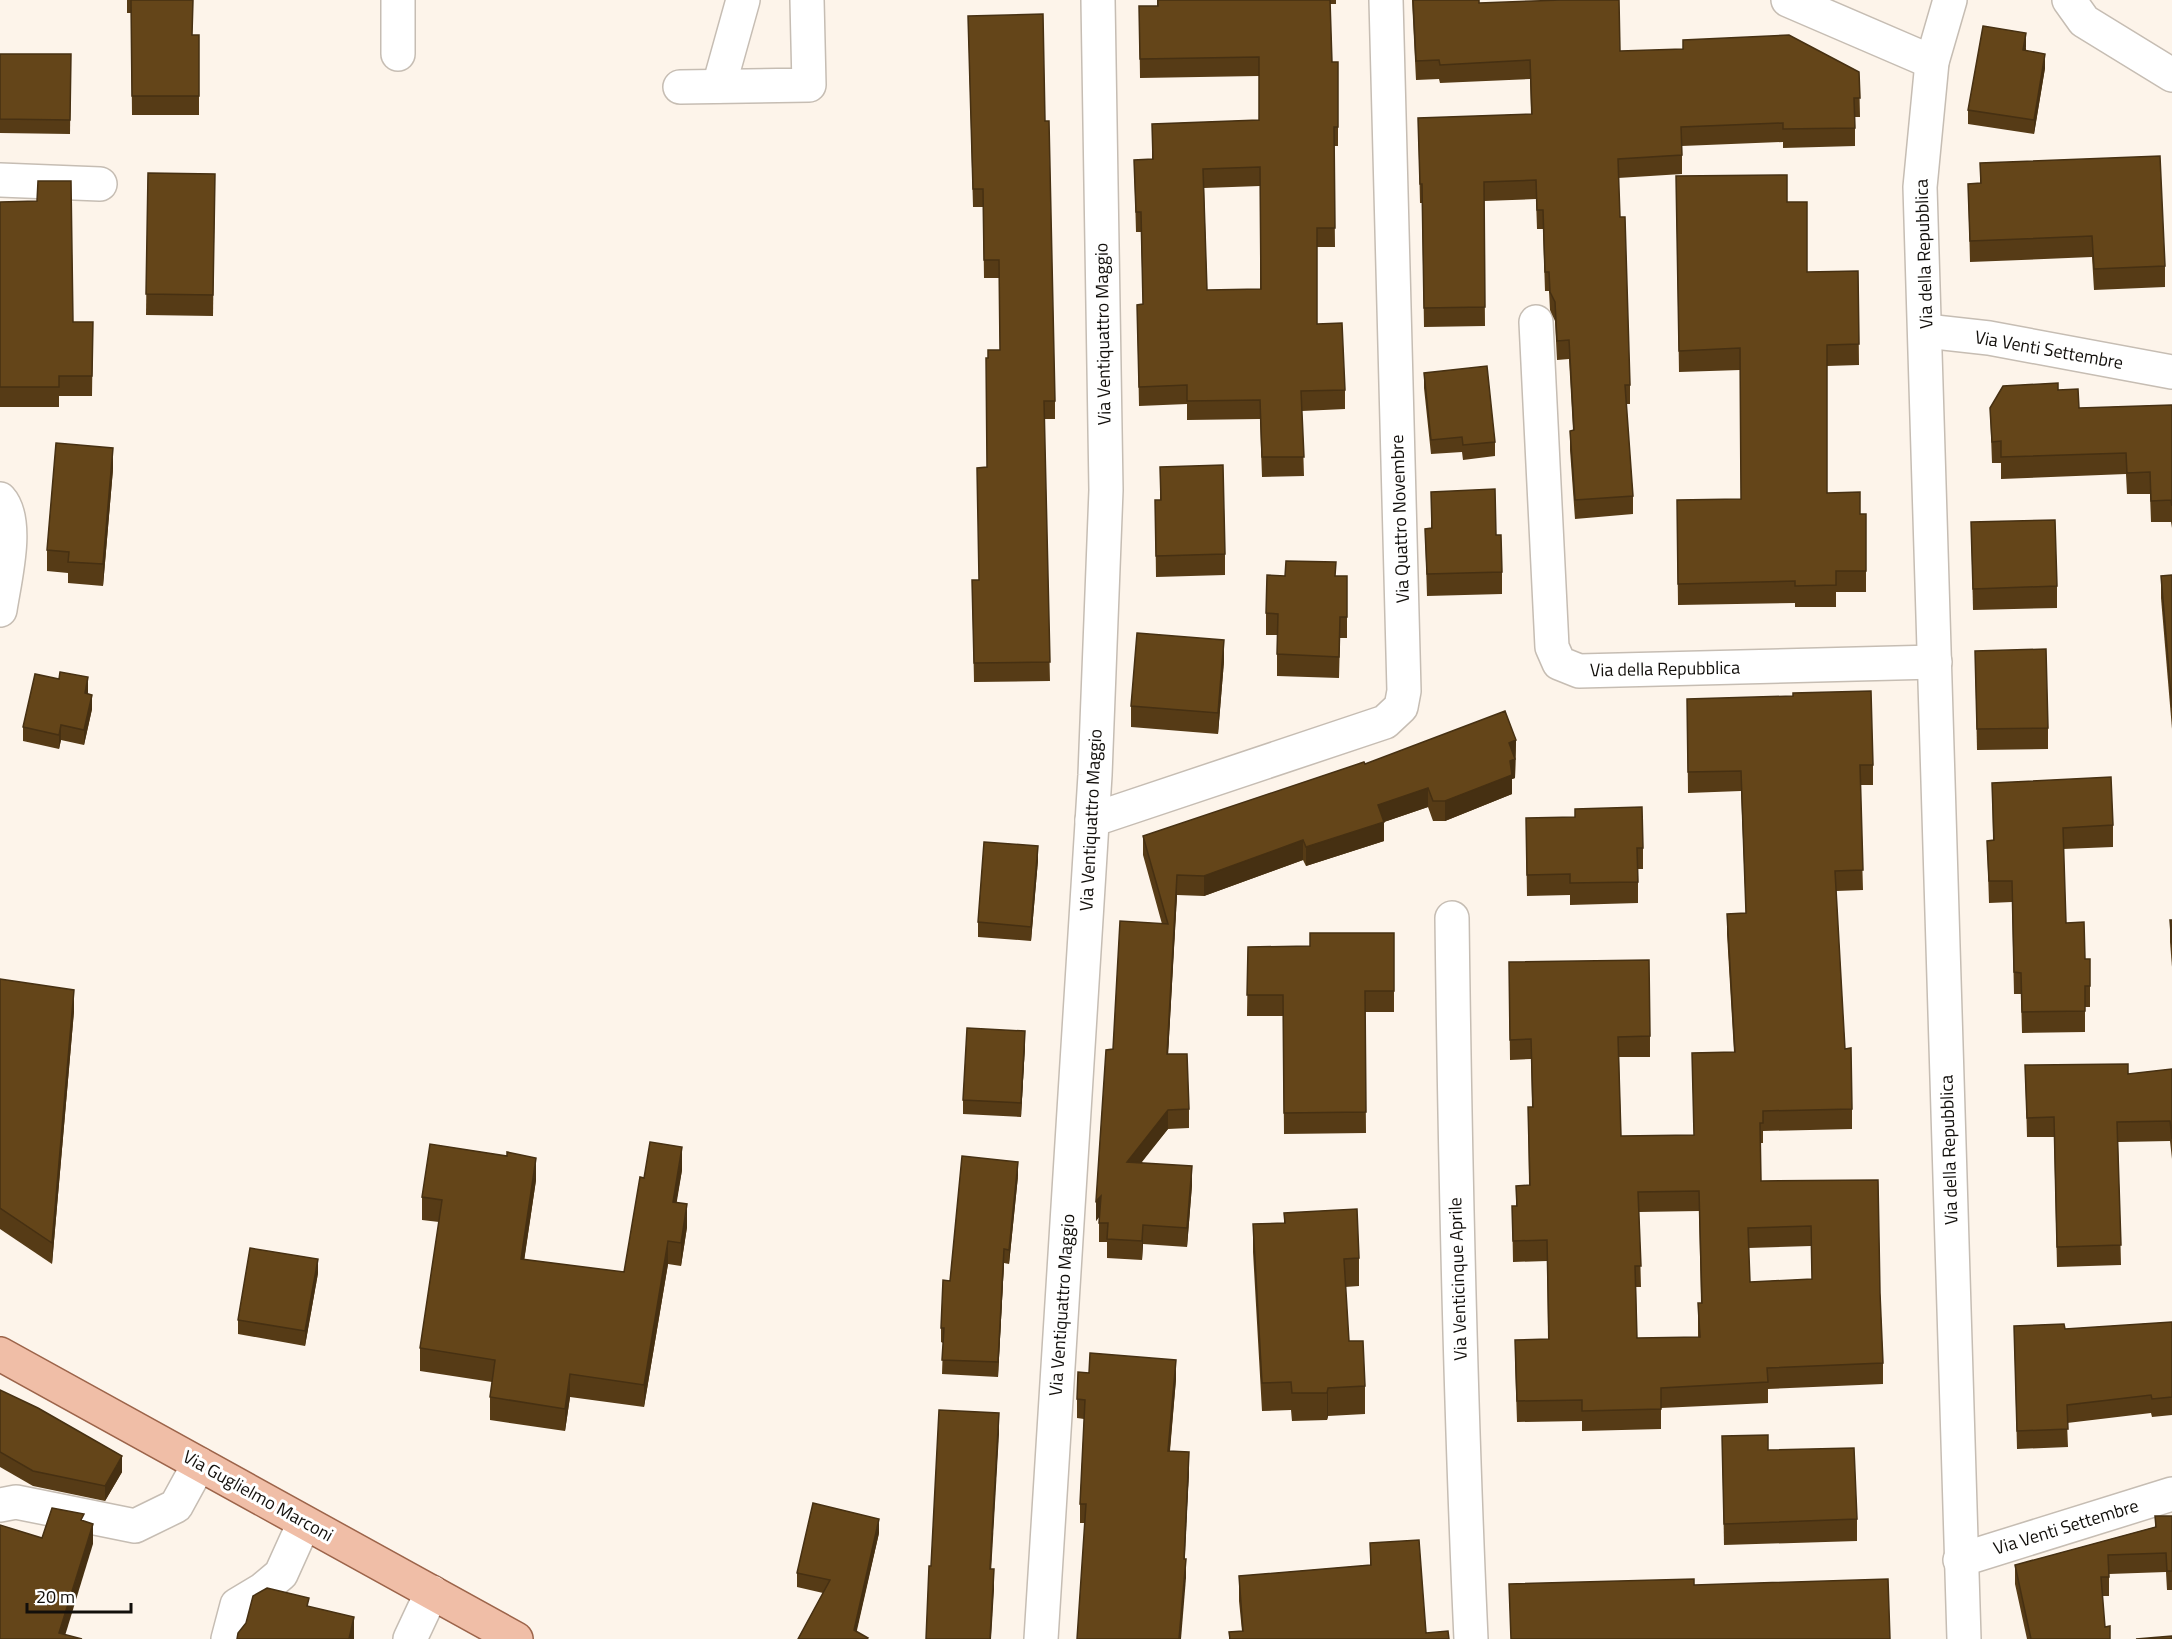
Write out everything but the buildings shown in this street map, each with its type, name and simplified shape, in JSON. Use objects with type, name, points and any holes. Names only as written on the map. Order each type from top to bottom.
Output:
[{"type":"main road","name":"Via Guglielmo Marconi","points":[[0,1354],[516,1639]]},
{"type":"street","points":[[398,0],[398,54]]},
{"type":"street","points":[[719,86],[743,0]]},
{"type":"street","points":[[680,87],[809,85],[807,0]]},
{"type":"street","name":"Via Ventiquattro Maggio","points":[[1041,1639],[1092,820],[1106,490],[1098,0]]},
{"type":"street","name":"Via Quattro Novembre","points":[[1092,820],[1386,722],[1401,707],[1404,691],[1386,0]]},
{"type":"street","points":[[1788,0],[1932,62]]},
{"type":"street","name":"Via della Repubblica","points":[[1950,0],[1932,62],[1920,187],[1964,1639]]},
{"type":"street","points":[[2069,0],[2084,21],[2172,75]]},
{"type":"street","points":[[0,180],[100,184]]},
{"type":"street","name":"Via della Repubblica","points":[[1536,322],[1552,647],[1559,663],[1579,671],[1935,662]]},
{"type":"street","name":"Via Venti Settembre","points":[[1926,331],[1989,338],[2172,372]]},
{"type":"street","points":[[0,499],[5,505],[10,535],[0,610]]},
{"type":"street","name":"Via Venticinque Aprile","points":[[1452,918],[1455,1177],[1462,1447],[1471,1639]]},
{"type":"street","points":[[0,1505],[16,1502],[135,1526],[176,1506],[199,1464]]},
{"type":"street","name":"Via Venti Settembre","points":[[1960,1560],[2172,1494]]},
{"type":"street","points":[[228,1639],[237,1605],[262,1590],[281,1574],[304,1523]]},
{"type":"street","points":[[411,1639],[432,1592]]}]
